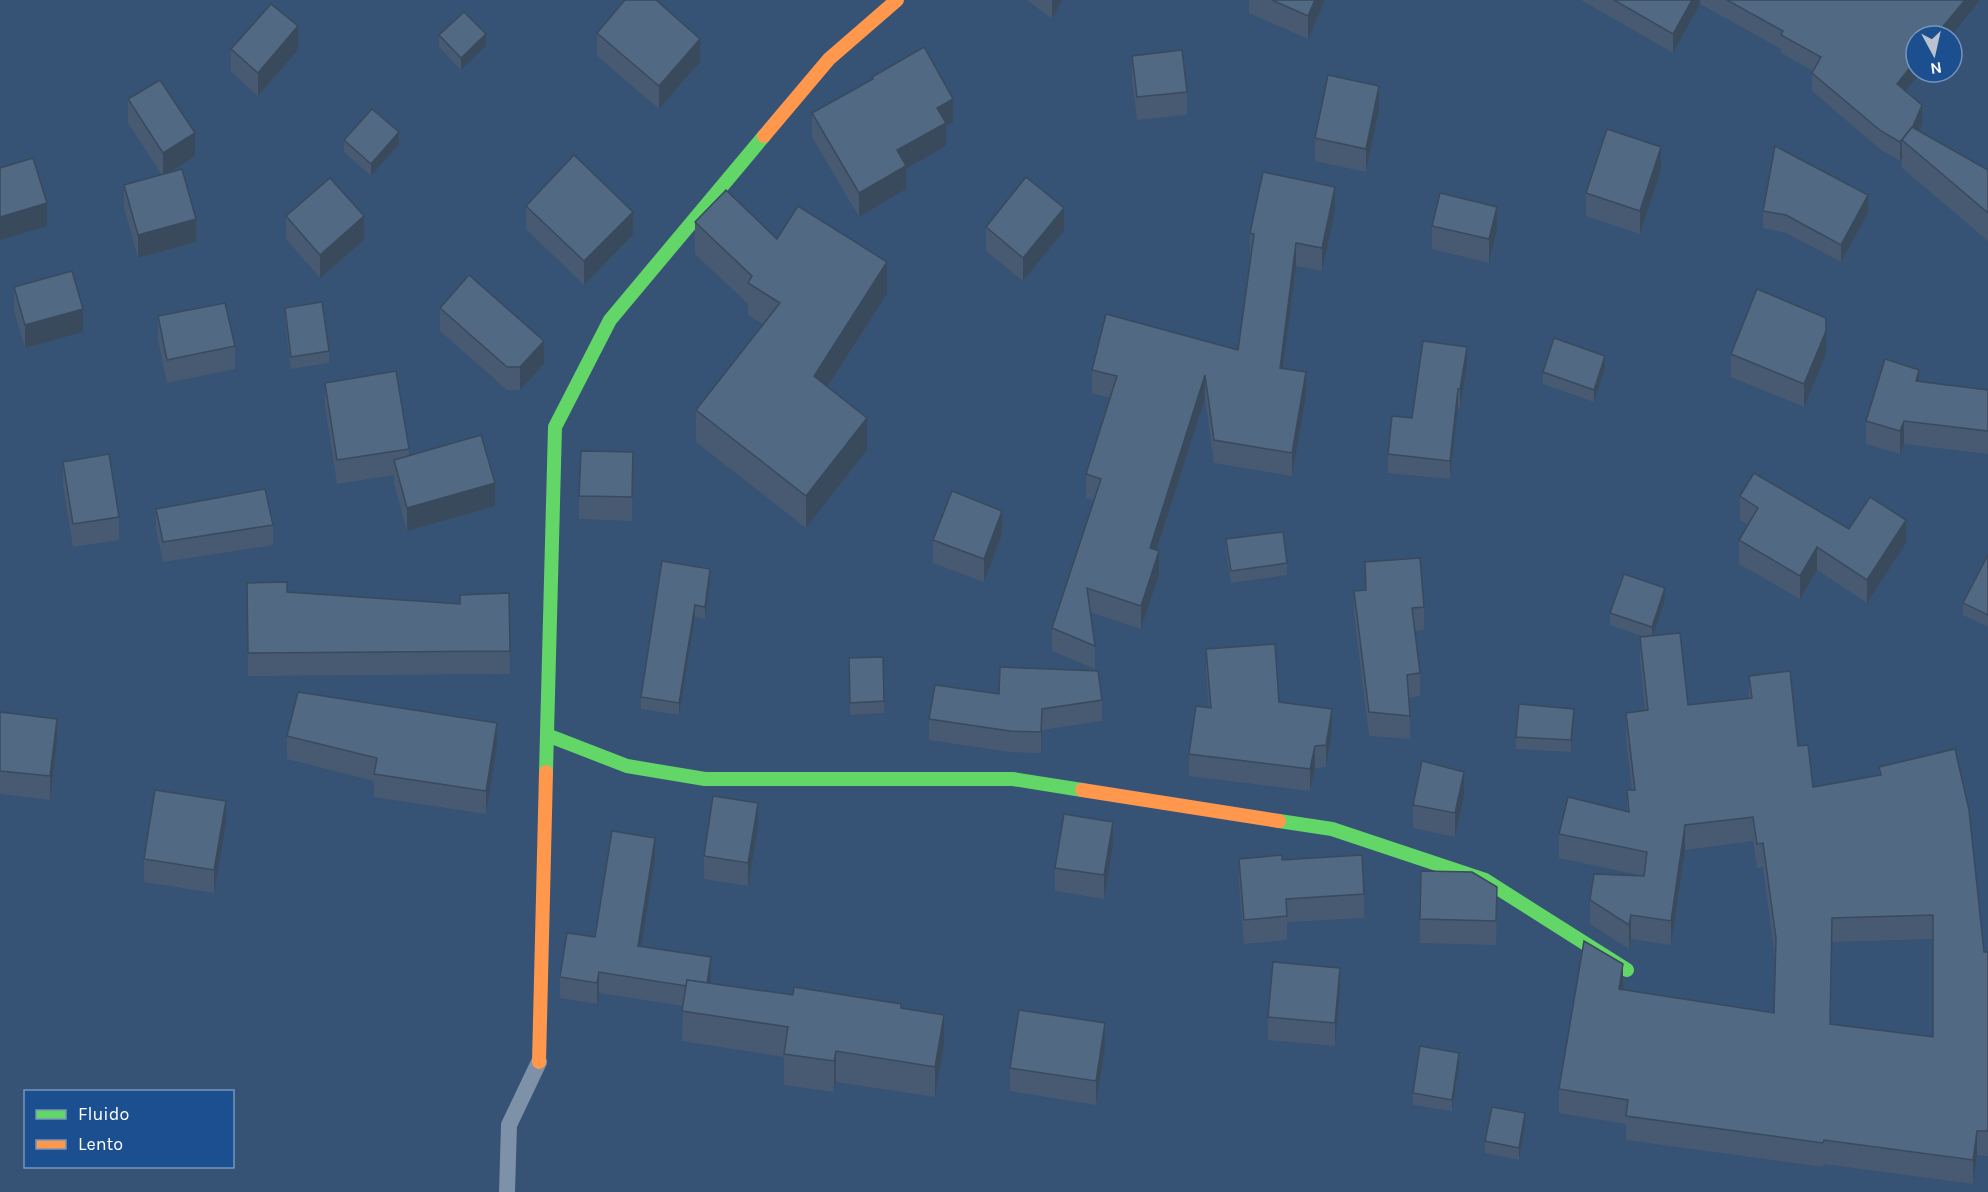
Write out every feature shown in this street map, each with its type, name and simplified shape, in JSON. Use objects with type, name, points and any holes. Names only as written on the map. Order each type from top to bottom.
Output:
[{"type":"street","points":[[539,1062],[555,427],[610,320],[829,59],[897,0]]},
{"type":"street","points":[[547,735],[627,766],[705,779],[1013,779],[1332,829],[1485,880],[1627,970]]},
{"type":"lane","points":[[507,1192],[509,1125],[539,1062]]},
{"type":"building","points":[[625,0],[656,0],[700,39],[659,86],[597,33]]},
{"type":"building","points":[[1272,0],[1315,0],[1308,16]]},
{"type":"building","points":[[1614,0],[1692,0],[1673,34]]},
{"type":"building","points":[[1727,0],[1965,0],[1945,24],[1904,24],[1904,75],[1897,84],[1922,105],[1913,126],[1900,142],[1881,131],[1812,73],[1821,57],[1781,35],[1783,31]]},
{"type":"building","points":[[271,4],[298,26],[258,73],[231,49]]},
{"type":"building","points":[[464,12],[486,34],[461,58],[439,35]]},
{"type":"building","points":[[924,47],[953,99],[937,108],[946,123],[897,150],[906,166],[859,193],[812,113]]},
{"type":"building","points":[[1182,50],[1187,92],[1137,97],[1132,56]]},
{"type":"building","points":[[1328,75],[1379,86],[1366,149],[1315,138]]},
{"type":"building","points":[[160,80],[195,133],[163,153],[128,99]]},
{"type":"building","points":[[372,109],[399,132],[371,164],[344,140]]},
{"type":"building","points":[[1912,127],[1988,170],[1988,213],[1902,140]]},
{"type":"building","points":[[1607,129],[1661,147],[1640,211],[1586,193]]},
{"type":"building","points":[[1775,146],[1868,195],[1841,245],[1786,215],[1763,211]]},
{"type":"building","points":[[574,155],[633,212],[584,261],[526,206]]},
{"type":"building","points":[[33,158],[47,203],[0,217],[0,168]]},
{"type":"building","points":[[182,169],[196,219],[138,235],[124,185]]},
{"type":"building","points":[[1263,172],[1335,187],[1322,248],[1296,243],[1280,368],[1306,372],[1292,453],[1214,440],[1205,375],[1150,548],[1159,551],[1141,606],[1087,588],[1095,646],[1052,628],[1101,479],[1086,474],[1117,376],[1092,370],[1106,314],[1238,350],[1254,234],[1250,233]]},
{"type":"building","points":[[1026,177],[1064,208],[1023,258],[986,227]]},
{"type":"building","points":[[330,178],[364,216],[320,255],[286,216]]},
{"type":"building","points":[[726,190],[777,239],[798,206],[887,262],[814,376],[867,418],[806,496],[696,410],[780,303],[748,283],[752,276],[695,222]]},
{"type":"building","points":[[1440,193],[1497,207],[1489,239],[1432,226]]},
{"type":"building","points":[[72,271],[83,309],[25,325],[14,287]]},
{"type":"building","points":[[469,275],[544,341],[520,367],[507,367],[440,308]]},
{"type":"building","points":[[1757,289],[1826,318],[1826,331],[1804,384],[1731,354]]},
{"type":"building","points":[[322,302],[329,351],[291,357],[285,308]]},
{"type":"building","points":[[225,303],[235,346],[167,360],[158,316]]},
{"type":"building","points":[[1554,338],[1605,356],[1594,390],[1543,372]]},
{"type":"building","points":[[1423,341],[1467,347],[1460,389],[1458,389],[1450,461],[1388,454],[1392,416],[1412,418]]},
{"type":"building","points":[[1885,359],[1919,370],[1916,381],[1988,390],[1988,431],[1904,421],[1900,431],[1866,421]]},
{"type":"building","points":[[396,371],[409,449],[337,460],[325,383]]},
{"type":"building","points":[[481,435],[495,483],[407,508],[394,460]]},
{"type":"building","points":[[581,451],[633,452],[632,497],[579,496]]},
{"type":"building","points":[[109,454],[119,517],[73,524],[63,462]]},
{"type":"building","points":[[1754,473],[1849,529],[1870,497],[1906,520],[1867,580],[1817,547],[1800,576],[1739,540],[1758,508],[1740,496]]},
{"type":"building","points":[[265,489],[273,525],[163,542],[156,509]]},
{"type":"building","points":[[952,491],[1002,511],[984,559],[933,540]]},
{"type":"building","points":[[1283,532],[1287,563],[1231,571],[1226,539]]},
{"type":"building","points":[[1988,555],[1988,615],[1963,603]]},
{"type":"building","points":[[1420,558],[1424,607],[1412,608],[1420,673],[1407,675],[1410,716],[1369,712],[1354,591],[1366,590],[1365,562]]},
{"type":"building","points":[[662,561],[710,569],[705,607],[695,605],[679,703],[641,697]]},
{"type":"building","points":[[1624,574],[1665,588],[1652,627],[1610,613]]},
{"type":"building","points":[[287,582],[287,592],[460,604],[460,595],[509,593],[510,651],[248,653],[247,583]]},
{"type":"building","points":[[1680,633],[1688,705],[1752,698],[1749,676],[1790,671],[1798,746],[1808,745],[1813,787],[1881,775],[1879,767],[1955,749],[1969,810],[1984,952],[1988,952],[1988,1131],[1977,1131],[1973,1160],[1824,1140],[1823,1143],[1626,1116],[1628,1100],[1559,1089],[1584,941],[1623,964],[1619,989],[1774,1013],[1776,938],[1763,843],[1757,844],[1753,817],[1685,825],[1671,921],[1631,915],[1629,925],[1590,900],[1594,874],[1644,876],[1647,852],[1559,834],[1568,797],[1629,812],[1627,790],[1635,790],[1626,713],[1648,710],[1640,637]],"holes":[[[1933,915],[1933,1037],[1830,1024],[1832,918]]]},
{"type":"building","points":[[1275,644],[1279,702],[1332,709],[1326,745],[1315,746],[1310,769],[1189,754],[1196,706],[1211,708],[1206,649]]},
{"type":"building","points":[[883,657],[884,701],[850,703],[849,658]]},
{"type":"building","points":[[1000,667],[1098,671],[1102,700],[1042,709],[1041,732],[1010,731],[929,719],[935,685],[999,694]]},
{"type":"building","points":[[298,692],[497,723],[486,791],[374,774],[377,758],[287,736]]},
{"type":"building","points":[[1519,704],[1574,709],[1571,740],[1516,737]]},
{"type":"building","points":[[0,712],[57,719],[50,776],[0,771]]},
{"type":"building","points":[[1422,761],[1464,772],[1455,813],[1413,805]]},
{"type":"building","points":[[155,790],[226,801],[214,870],[144,859]]},
{"type":"building","points":[[713,796],[758,803],[748,863],[704,856]]},
{"type":"building","points":[[1064,814],[1113,822],[1104,875],[1055,868]]},
{"type":"building","points":[[612,831],[655,838],[638,946],[711,957],[707,983],[687,980],[686,986],[599,972],[597,983],[560,977],[567,933],[595,937]]},
{"type":"building","points":[[1282,855],[1282,860],[1362,855],[1364,894],[1286,899],[1287,916],[1244,920],[1239,859]]},
{"type":"building","points":[[1421,871],[1472,872],[1497,887],[1496,921],[1420,919]]},
{"type":"building","points":[[1273,962],[1340,968],[1335,1023],[1268,1017]]},
{"type":"building","points":[[687,980],[793,995],[794,987],[901,1004],[901,1008],[944,1015],[935,1067],[836,1051],[834,1061],[784,1054],[788,1027],[682,1011]]},
{"type":"building","points":[[1019,1010],[1105,1023],[1096,1081],[1010,1068]]},
{"type":"building","points":[[1420,1046],[1459,1053],[1452,1100],[1413,1093]]},
{"type":"building","points":[[1492,1107],[1525,1113],[1519,1148],[1485,1141]]},
{"type":"traffic: fast","points":[[546,772],[555,427],[610,320],[764,136]]},
{"type":"traffic: fast","points":[[547,735],[627,766],[705,779],[1013,779],[1082,790]]},
{"type":"traffic: fast","points":[[1279,821],[1332,829],[1485,880],[1627,970]]},
{"type":"traffic: slow","points":[[764,136],[829,59],[897,0]]},
{"type":"traffic: slow","points":[[539,1062],[546,772]]},
{"type":"traffic: slow","points":[[1082,790],[1279,821]]}]
